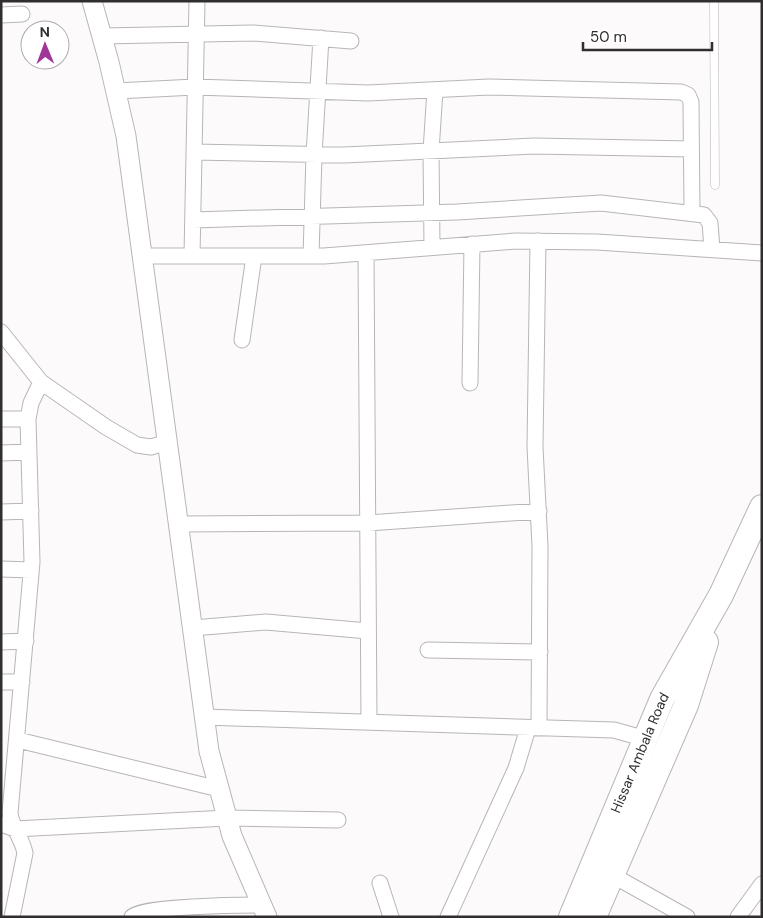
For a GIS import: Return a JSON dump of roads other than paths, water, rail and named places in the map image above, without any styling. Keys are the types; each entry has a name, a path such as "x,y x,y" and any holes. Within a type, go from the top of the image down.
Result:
{"main road":[{"name":"Hissar Ambala Road","path":"570,917 662,699 722,595 762,507"},
{"name":"Hissar Ambala Road","path":"594,917 686,705 722,595"}],"street":[{"path":"92,1 126,136 208,751 232,836 264,911 161,913 139,911 132,917"},
{"path":"192,256 196,1"},
{"path":"1,15 22,14"},
{"path":"102,36 253,33 351,41"},
{"path":"311,256 314,154 321,38"},
{"path":"116,91 195,86 368,93 489,87 681,92 688,95 691,102 692,212"},
{"path":"432,247 431,151 435,90"},
{"path":"194,152 314,154 534,146 691,149"},
{"path":"192,220 432,213 601,203 692,212 708,218 712,249"},
{"path":"143,256 311,256 538,241 597,242 762,253"},
{"path":"448,917 534,728 540,652 536,447 538,241"},
{"path":"470,383 472,244"},
{"path":"366,253 369,722"},
{"path":"242,340 254,256"},
{"path":"1,332 41,382 99,422 137,445 151,447 168,442"},
{"path":"1,352 17,352"},
{"path":"8,826 18,740 32,570 28,419 30,402 41,382"},
{"path":"1,419 28,419"},
{"path":"1,453 29,452"},
{"path":"1,512 31,511"},
{"path":"179,524 368,523 538,511"},
{"path":"1,569 32,570"},
{"path":"193,628 266,622 368,631"},
{"path":"1,642 26,641"},
{"path":"428,650 540,652"},
{"path":"1,682 22,682"},
{"path":"204,717 614,730 646,739"},
{"path":"18,740 219,789"},
{"path":"8,826 227,818 338,820"},
{"path":"8,826 23,843 25,852 12,917"},
{"path":"612,875 687,917"},
{"path":"380,883 391,917"},
{"path":"738,917 762,884"}],"lane":[{"path":"714,1 715,185"}]}
